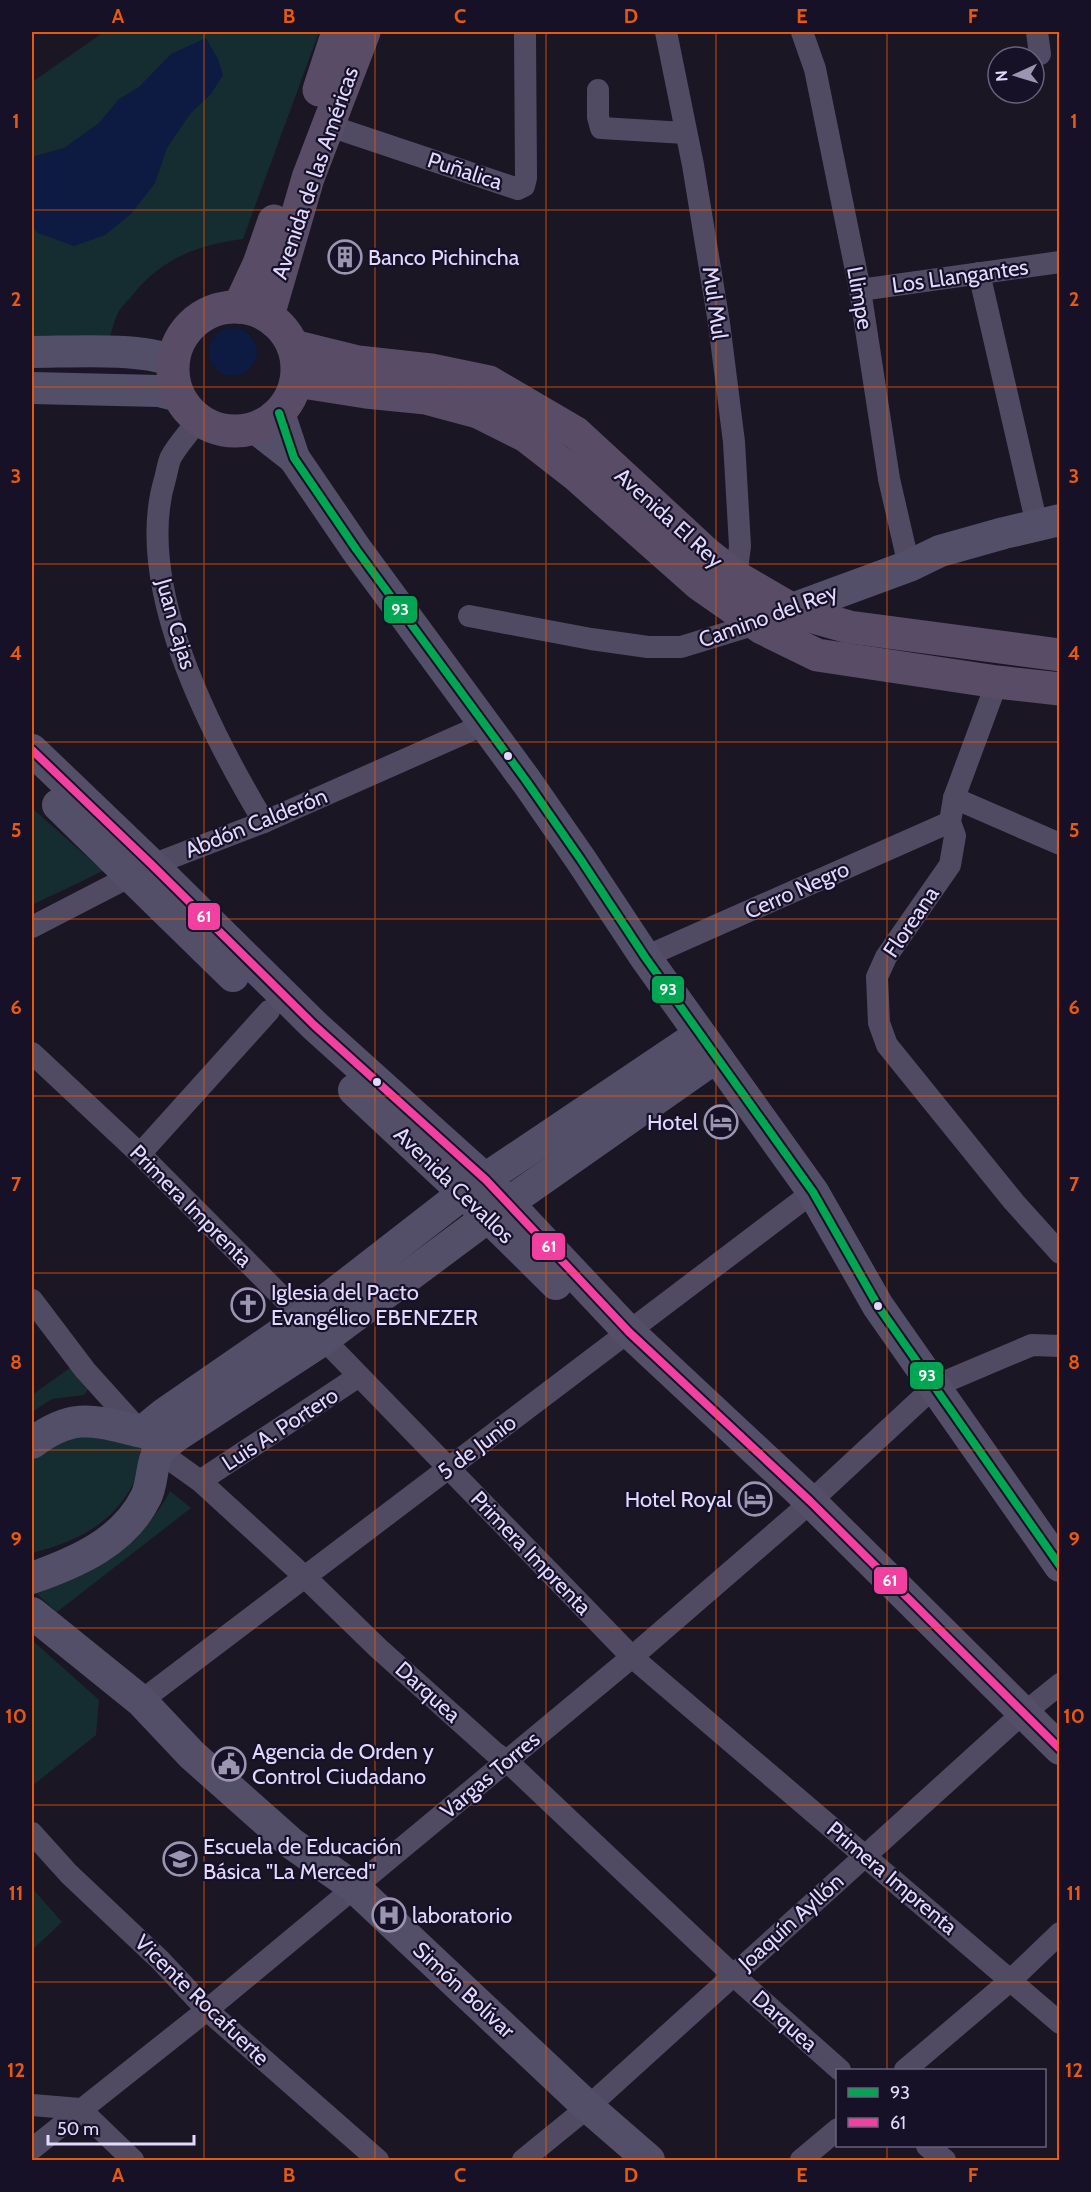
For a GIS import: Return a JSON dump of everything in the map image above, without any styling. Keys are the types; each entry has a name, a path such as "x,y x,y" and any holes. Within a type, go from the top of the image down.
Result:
{"main road":[{"name":"Avenida de las Américas","path":"253,311 259,264 338,32"},
{"name":"Avenida de las Américas","path":"253,311 308,178 364,32"},
{"path":"220,308 253,311 287,334 293,346 297,363 296,381 287,404 268,421 233,432 215,429 188,408 173,379 173,361 178,343 188,328 202,316 220,308"},
{"name":"Avenida El Rey","path":"293,346 358,362 431,370 489,382 576,433 706,554 736,577 790,609 849,627 1059,655"},
{"name":"Avenida El Rey","path":"296,381 366,392 426,398 478,412 526,436 576,475 699,584 756,624 817,655 1059,689"}],"street":[{"name":"Puñalica","path":"327,125 518,189 524,186 526,178 525,32"},
{"name":"Mul Mul","path":"666,32 713,283 734,442 740,546 736,577"},
{"name":"Llimpe","path":"802,32 814,69 860,290 889,479 909,566"},
{"path":"598,90 598,117 601,128 685,133"},
{"name":"Los Llangantes","path":"860,290 1059,262"},
{"path":"979,273 1048,523"},
{"path":"32,352 104,352 160,356 173,361"},
{"path":"32,388 159,392 188,408"},
{"name":"Juan Cajas","path":"188,408 160,494 156,531 160,578 181,656 237,777 264,822"},
{"path":"268,421 356,549 575,850 645,957 813,1192 878,1306 1059,1566"},
{"name":"Camino del Rey","path":"469,616 591,639 648,647 681,646 756,624 790,609 909,566 940,551 1048,523"},
{"name":"Floreana","path":"997,682 954,798 950,822 956,836 950,865 886,957 877,977 879,1023 887,1045 1014,1203 1059,1253"},
{"name":"Abdón Calderón","path":"32,927 141,870 264,822 483,725"},
{"name":"Avenida Cevallos","path":"32,750 269,1011 475,1187"},
{"name":"Avenida Cevallos","path":"32,779 141,870 314,1025 622,1337 803,1508 1018,1718 1059,1765"},
{"path":"954,798 1059,844"},
{"name":"Cerro Negro","path":"645,957 950,822"},
{"path":"140,1154 269,1011"},
{"path":"313,1328 475,1187 708,1046"},
{"path":"32,1578 65,1566 98,1548 128,1525 147,1496 150,1442 164,1414 313,1328 498,1211 708,1046"},
{"name":"Primera Imprenta","path":"32,1053 140,1154 313,1328 632,1657 1059,2022"},
{"name":"5 de Junio","path":"141,1701 813,1192"},
{"name":"Darquea","path":"32,1300 85,1370 150,1442 200,1481 305,1577 378,1648 507,1761 733,1975 839,2069"},
{"name":"Vargas Torres","path":"32,2149 207,2010 632,1657 803,1508 935,1386 1032,1345 1059,1346"},
{"name":"Luis A. Portero","path":"200,1481 359,1376"},
{"path":"32,1443 47,1431 75,1422 93,1420 150,1442"},
{"name":"Simón Bolívar","path":"32,1613 141,1701 192,1755 291,1843 354,1887 588,2107 649,2160"},
{"name":"Joaquín Ayllón","path":"523,2160 588,2107 1018,1718 1059,1684"},
{"name":"Avenida Cevallos","path":"1018,1718 1059,1749"},
{"name":"Vicente Rocafuerte","path":"32,1833 69,1874 160,1960 207,2010 378,2160"},
{"path":"906,2069 1011,1980 1059,1933"},
{"path":"32,2105 80,2109 133,2160"},
{"path":"801,2160 836,2130"},
{"path":"929,2147 945,2160"}],"green space":[{"path":"104,32 319,32 243,239 195,250 154,273 120,310 110,337 32,338 32,82"},
{"path":"32,808 103,871 32,905"},
{"path":"74,1365 91,1385 84,1395 52,1399 32,1412 32,1395"},
{"path":"121,1420 146,1451 129,1491 105,1520 90,1530 53,1547 32,1553 32,1439"},
{"path":"170,1491 191,1508 57,1612 37,1594 96,1565 130,1542 158,1511"},
{"path":"32,1640 99,1700 96,1735 32,1786"},
{"path":"32,1888 62,1922 32,1950"}],"water":[{"path":"206,38 218,59 223,75 211,94 190,114 167,148 155,183 131,214 105,235 74,246 38,233 32,226 32,159 35,156 64,148 99,123 119,99 139,87 171,54"},
{"path":"233,328 250,335 257,352 250,369 233,376 216,369 209,352 216,335"}],"transit line":[{"name":"93","path":"279,413 294,458 356,549 527,782 645,957 813,1192 878,1306 1060,1566"},
{"name":"61","path":"32,750 314,1025 486,1180 629,1332 810,1501 1060,1749"}],"place":[{"name":"Banco Pichincha","path":"345,257"},
{"name":"Hotel","path":"721,1122"},
{"name":"Iglesia del Pacto Evangélico EBENEZER","path":"248,1305"},
{"name":"Hotel Royal","path":"755,1499"},
{"name":"Agencia de Orden y Control Ciudadano","path":"229,1764"},
{"name":"Escuela de Educación Básica \"La Merced\"","path":"180,1859"},
{"name":"laboratorio","path":"389,1915"}]}
